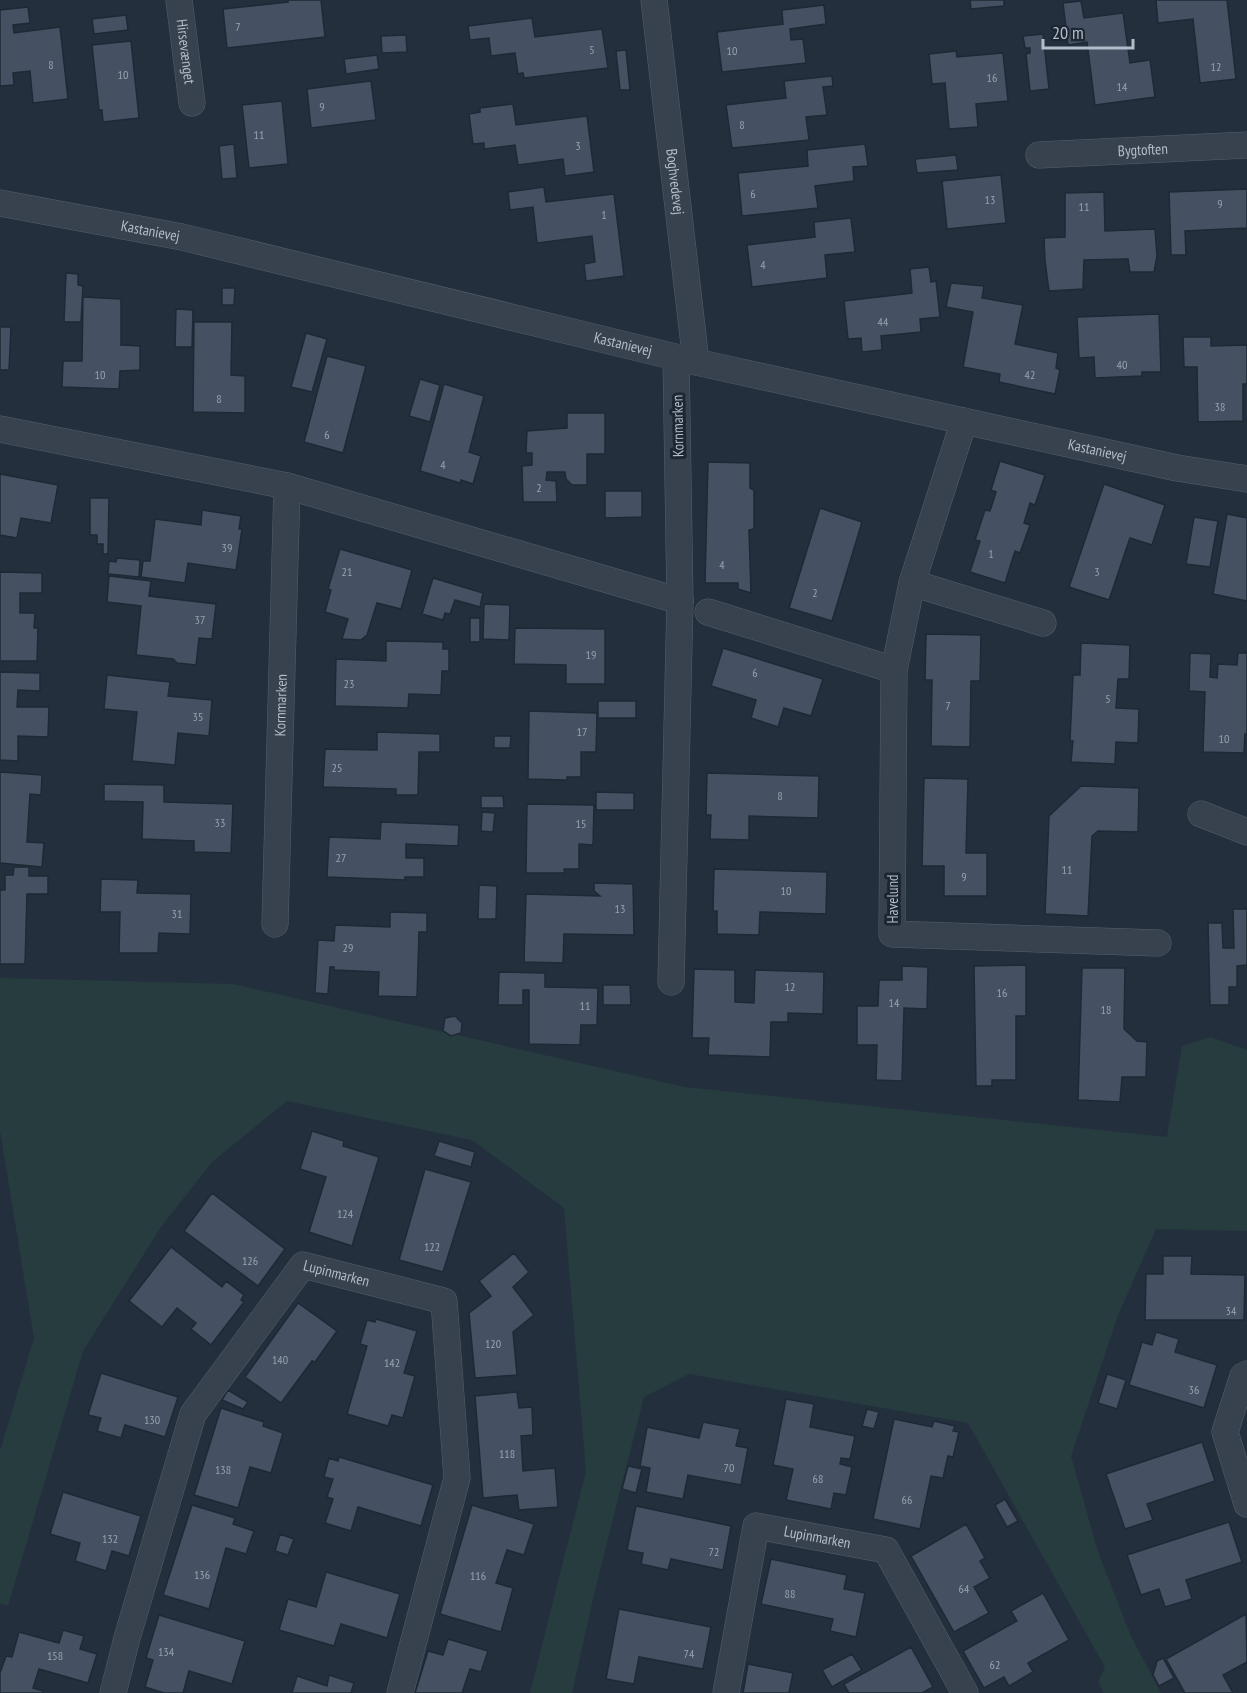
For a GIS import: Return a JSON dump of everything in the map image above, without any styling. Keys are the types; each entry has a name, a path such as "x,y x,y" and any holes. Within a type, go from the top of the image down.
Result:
{"street":[{"name":"Hirsevænget","path":"179,0 192,103"},
{"name":"Boghvedevej","path":"654,0 686,360"},
{"name":"Bygtoften","path":"1039,155 1247,145"},
{"name":"Kastanievej","path":"0,203 182,237 686,360 1177,468 1247,479"},
{"name":"Kornmarken","path":"671,982 686,360"},
{"name":"Havelund","path":"964,421 912,583 894,670 892,934 1158,943"},
{"path":"0,429 287,486 680,602"},
{"name":"Kornmarken","path":"275,924 287,486"},
{"path":"912,583 1043,623"},
{"path":"708,612 894,670"},
{"path":"1202,814 1247,832"},
{"name":"Lupinmarken","path":"113,1693 193,1414 303,1265 444,1301 457,1478 400,1693"},
{"path":"1247,1374 1243,1376 1225,1432 1247,1504"},
{"name":"Lupinmarken","path":"726,1693 756,1526 886,1550 965,1693"}],"green space":[{"path":"0,978 233,984 685,1087 1167,1137 1182,1046 1211,1037 1247,1050 1247,1231 1156,1229 1117,1318 1071,1456 1098,1552 1131,1636 1161,1693 1104,1693 1098,1682 1105,1667 968,1423 689,1374 644,1397 595,1590 572,1693 530,1693 586,1471 564,1208 472,1140 287,1101 212,1162 161,1227 83,1351 8,1606 0,1603 0,1451 34,1338 0,1131"}],"building":[{"path":"288,0 321,0 325,37 227,48 223,9 288,2"},
{"path":"970,0 1004,0 1004,6 971,9"},
{"path":"1156,0 1227,0 1236,79 1200,83 1193,19 1158,23"},
{"path":"1081,1 1084,18 1123,13 1130,63 1150,60 1155,97 1095,105 1087,42 1068,45 1063,3"},
{"path":"824,5 826,24 790,29 791,40 803,39 806,63 722,72 717,32 783,24 782,10"},
{"path":"28,7 30,23 13,25 14,33 60,27 68,99 33,103 30,71 13,73 14,85 0,86 0,10"},
{"path":"126,15 128,30 94,34 92,19"},
{"path":"532,18 535,37 602,29 608,68 524,78 523,73 518,74 515,53 491,56 489,38 470,40 468,26"},
{"path":"1043,34 1049,89 1030,91 1026,54 1030,53 1030,48 1025,48 1023,36"},
{"path":"406,35 407,52 382,53 381,36"},
{"path":"131,41 139,118 103,122 102,110 99,110 92,45"},
{"path":"626,50 630,90 620,90 616,51"},
{"path":"956,51 957,57 1003,53 1008,101 976,104 978,127 949,129 945,83 932,84 929,54"},
{"path":"377,55 379,69 346,74 344,59"},
{"path":"832,76 833,86 823,87 827,115 806,117 809,140 732,148 726,105 786,98 784,81"},
{"path":"371,81 376,120 311,128 307,89"},
{"path":"282,101 288,164 249,168 242,105"},
{"path":"513,104 516,125 587,116 594,172 565,176 563,159 518,165 515,145 484,149 484,143 473,144 469,114 480,112 480,108"},
{"path":"234,144 237,178 222,179 219,146"},
{"path":"865,144 868,166 853,167 854,181 815,186 818,208 742,216 738,173 808,166 807,150"},
{"path":"956,155 958,170 917,173 915,159"},
{"path":"1001,175 1006,223 947,229 942,181"},
{"path":"544,187 546,202 614,194 624,276 586,281 584,264 595,262 592,236 537,243 533,207 510,210 508,192"},
{"path":"1247,189 1247,228 1185,231 1186,255 1171,255 1169,192"},
{"path":"1104,192 1105,231 1155,229 1157,256 1154,272 1130,272 1128,259 1084,260 1083,289 1049,291 1044,238 1065,237 1065,193"},
{"path":"851,218 855,252 825,255 827,278 752,287 747,245 815,237 814,222"},
{"path":"929,267 931,282 936,281 940,317 920,319 921,332 881,336 882,350 862,352 861,338 848,339 844,301 912,293 910,269"},
{"path":"66,273 78,274 78,285 83,286 81,322 64,322"},
{"path":"951,283 984,286 982,298 1023,305 1015,344 1058,353 1056,368 1060,370 1055,394 999,382 1000,374 963,367 973,312 946,307"},
{"path":"222,288 235,288 234,305 222,305"},
{"path":"83,297 121,299 121,345 140,346 140,370 120,371 119,389 62,387 63,361 82,361"},
{"path":"176,309 193,310 192,347 175,347"},
{"path":"1159,314 1161,372 1142,372 1142,376 1095,378 1094,357 1079,358 1077,317"},
{"path":"194,322 232,322 231,375 245,376 245,413 193,412"},
{"path":"0,327 11,327 9,370 0,370"},
{"path":"306,333 327,339 312,392 291,387"},
{"path":"1183,337 1211,337 1211,346 1247,345 1247,384 1243,384 1243,421 1198,422 1197,367 1184,367"},
{"path":"327,356 366,366 343,453 304,442"},
{"path":"420,379 440,385 430,422 409,416"},
{"path":"444,384 484,396 469,452 481,456 473,484 461,480 460,483 420,471"},
{"path":"567,413 605,413 605,454 587,454 587,485 572,485 566,479 565,472 547,472 546,480 556,481 557,502 523,502 522,466 532,465 532,453 526,453 527,431 567,428"},
{"path":"1000,461 1045,475 1035,505 1030,503 1024,523 1030,525 1020,553 1015,551 1005,583 970,572 980,541 975,540 985,510 990,511 996,492 991,490"},
{"path":"708,462 750,463 750,488 754,490 754,529 749,530 751,593 738,589 738,583 705,583"},
{"path":"0,474 58,485 51,523 21,518 17,538 0,535"},
{"path":"1104,484 1165,505 1152,545 1130,538 1109,600 1069,587"},
{"path":"605,491 642,491 642,517 605,518"},
{"path":"90,498 109,498 108,554 103,554 103,544 97,544 97,535 90,535"},
{"path":"820,508 862,522 832,621 789,608"},
{"path":"202,510 241,516 239,529 242,529 236,570 188,563 185,583 141,577 143,561 150,561 155,519 201,525"},
{"path":"1227,514 1247,518 1247,601 1213,594"},
{"path":"1194,517 1218,521 1210,567 1186,564"},
{"path":"340,549 412,570 401,609 377,603 367,635 361,640 342,639 348,619 325,612 331,590 328,589"},
{"path":"117,558 140,560 139,577 108,574 109,561 116,562"},
{"path":"0,572 42,573 42,593 20,593 20,613 35,613 34,628 38,628 37,661 0,661"},
{"path":"109,576 151,581 149,596 216,604 212,639 199,638 196,665 177,663 173,659 136,655 141,606 107,602"},
{"path":"433,578 483,593 480,607 455,600 450,614 445,613 443,620 422,614"},
{"path":"484,604 510,605 509,640 483,639"},
{"path":"470,618 480,618 480,642 470,642"},
{"path":"515,628 605,629 605,684 566,684 566,665 514,664"},
{"path":"926,634 981,635 980,681 971,681 970,747 931,746 932,680 925,680"},
{"path":"386,641 443,642 443,649 449,649 449,671 442,671 441,695 409,694 408,708 335,706 336,659 386,661"},
{"path":"1081,643 1130,645 1129,679 1118,679 1116,708 1139,709 1138,743 1116,742 1115,764 1071,762 1073,675 1080,675"},
{"path":"723,648 823,679 811,716 784,708 778,727 751,718 756,700 711,686"},
{"path":"1190,653 1211,654 1210,677 1217,678 1218,664 1237,665 1238,653 1247,653 1247,734 1245,734 1244,753 1203,752 1205,692 1189,691"},
{"path":"0,672 40,673 40,691 18,690 17,707 49,707 48,737 18,736 18,761 0,760"},
{"path":"107,675 170,682 168,696 212,700 209,736 178,733 175,765 132,761 137,712 104,709"},
{"path":"598,701 636,701 636,718 598,718"},
{"path":"529,711 597,713 596,752 581,752 581,777 567,777 567,780 528,779"},
{"path":"377,732 440,734 440,752 419,752 418,795 396,795 396,789 323,787 325,749 377,750"},
{"path":"494,736 511,736 510,748 494,748"},
{"path":"0,772 42,775 41,795 30,794 27,842 44,843 42,867 0,863"},
{"path":"707,773 819,776 818,818 749,816 749,840 710,839 711,815 706,815"},
{"path":"924,778 968,779 966,853 987,853 987,896 944,896 944,866 922,866"},
{"path":"104,784 164,785 164,802 233,804 231,853 194,852 194,841 142,839 143,802 104,801"},
{"path":"1081,786 1139,788 1138,832 1098,831 1092,836 1088,916 1045,914 1049,816"},
{"path":"596,792 634,793 634,810 596,810"},
{"path":"481,796 503,796 504,808 481,808"},
{"path":"527,804 594,805 593,845 579,844 579,869 564,869 565,873 526,873"},
{"path":"482,812 495,813 493,832 481,831"},
{"path":"381,822 459,825 458,846 406,844 406,858 424,858 424,877 405,877 405,880 327,877 329,837 380,839"},
{"path":"14,867 29,867 29,876 48,876 48,894 27,894 25,964 0,964 0,890 5,890 5,875 13,875"},
{"path":"714,869 827,872 826,914 760,912 759,935 717,934 717,911 713,911"},
{"path":"101,879 138,880 137,893 191,894 190,934 159,933 158,953 119,953 120,912 100,912"},
{"path":"594,883 633,884 634,935 564,934 563,963 524,962 526,894 600,896 594,891"},
{"path":"479,885 497,886 496,919 478,919"},
{"path":"1233,909 1247,909 1247,965 1237,966 1237,987 1229,987 1229,1005 1210,1005 1208,923 1222,923 1223,948 1234,948"},
{"path":"390,912 427,913 427,932 419,932 417,997 378,996 379,972 334,970 334,967 330,967 328,994 315,993 318,940 334,941 335,925 390,927"},
{"path":"1026,965 1026,1016 1016,1016 1016,1080 992,1080 992,1086 976,1086 974,966"},
{"path":"902,966 928,967 927,1009 904,1008 902,1081 876,1080 877,1045 857,1045 857,1006 878,1006 879,980 902,980"},
{"path":"1082,968 1125,968 1124,1029 1137,1041 1147,1042 1146,1077 1122,1077 1120,1102 1078,1100"},
{"path":"694,969 735,970 735,1002 754,1003 755,970 824,972 823,1014 788,1013 788,1022 771,1022 770,1057 708,1055 709,1038 692,1038"},
{"path":"499,972 545,973 545,987 598,988 597,1025 581,1025 580,1045 529,1044 529,990 523,990 523,1005 498,1005"},
{"path":"603,985 630,985 631,1005 603,1005"},
{"path":"455,1016 462,1023 461,1033 451,1036 443,1031 445,1018"},
{"path":"312,1131 344,1141 343,1146 379,1157 352,1246 309,1232 326,1177 300,1169"},
{"path":"439,1141 475,1152 471,1167 434,1156"},
{"path":"425,1169 471,1182 443,1272 399,1260"},
{"path":"212,1193 285,1249 258,1286 184,1231"},
{"path":"171,1247 222,1287 226,1281 244,1295 241,1300 244,1302 211,1345 191,1329 196,1323 177,1308 162,1327 129,1301"},
{"path":"514,1253 529,1272 513,1287 534,1315 513,1332 517,1375 475,1378 469,1313 491,1296 479,1281"},
{"path":"1163,1256 1192,1256 1191,1274 1245,1275 1244,1320 1145,1320 1146,1274 1163,1274"},
{"path":"298,1303 337,1331 281,1403 245,1377"},
{"path":"376,1319 417,1331 404,1373 415,1376 403,1418 392,1415 388,1426 347,1414 367,1346 360,1344 367,1320 375,1322"},
{"path":"1156,1332 1179,1339 1175,1352 1217,1365 1204,1408 1129,1385 1142,1342 1152,1345"},
{"path":"101,1373 178,1397 165,1437 125,1425 121,1438 97,1431 101,1418 88,1415"},
{"path":"1107,1374 1126,1380 1117,1409 1098,1403"},
{"path":"228,1390 248,1402 243,1409 222,1400"},
{"path":"517,1392 519,1408 532,1407 533,1435 521,1436 523,1471 555,1468 558,1507 519,1510 517,1495 483,1498 475,1396"},
{"path":"786,1399 814,1404 810,1427 855,1436 850,1459 841,1458 840,1464 852,1467 846,1495 834,1493 831,1509 786,1500 793,1469 773,1465"},
{"path":"221,1408 264,1422 263,1426 283,1433 271,1473 250,1467 238,1508 194,1495"},
{"path":"867,1409 879,1412 874,1429 862,1426"},
{"path":"894,1419 932,1427 934,1421 955,1426 953,1431 959,1432 953,1457 948,1456 943,1478 931,1476 920,1529 873,1519"},
{"path":"703,1422 740,1429 736,1446 748,1448 741,1485 688,1475 683,1499 646,1492 650,1468 640,1466 647,1427 699,1438"},
{"path":"1202,1442 1215,1481 1147,1504 1153,1520 1125,1529 1106,1474"},
{"path":"339,1457 433,1485 421,1526 358,1507 351,1531 325,1523 333,1499 327,1497 333,1479 324,1477 329,1458 338,1461"},
{"path":"628,1466 642,1469 636,1493 622,1489"},
{"path":"63,1492 141,1516 129,1556 112,1551 106,1571 75,1561 80,1543 50,1534"},
{"path":"1005,1499 1018,1521 1007,1527 995,1505"},
{"path":"192,1505 235,1518 233,1524 254,1531 246,1554 226,1548 209,1609 163,1595"},
{"path":"472,1505 534,1524 524,1555 507,1550 496,1583 513,1588 501,1632 440,1614"},
{"path":"636,1506 731,1526 723,1570 671,1559 668,1570 641,1564 643,1553 627,1550"},
{"path":"1229,1522 1242,1562 1186,1580 1192,1599 1165,1607 1159,1589 1141,1595 1127,1555"},
{"path":"966,1524 985,1558 980,1561 990,1578 974,1587 989,1613 954,1632 911,1556"},
{"path":"280,1534 294,1539 288,1555 275,1551"},
{"path":"771,1559 847,1575 844,1589 865,1593 856,1637 830,1631 833,1619 761,1604"},
{"path":"326,1572 400,1594 387,1638 341,1624 334,1646 279,1630 288,1599 316,1607"},
{"path":"1043,1593 1069,1640 1028,1663 1033,1672 1009,1686 1004,1677 984,1688 963,1651 1017,1621 1011,1611"},
{"path":"619,1609 711,1627 703,1669 639,1657 634,1684 606,1679"},
{"path":"1246,1614 1247,1662 1223,1675 1233,1693 1185,1693 1166,1659"},
{"path":"159,1615 245,1641 232,1684 189,1671 183,1693 164,1693 145,1687 153,1660 146,1658"},
{"path":"63,1630 84,1636 80,1649 97,1654 88,1683 39,1669 33,1688 43,1693 0,1693 0,1673 6,1656 12,1657 19,1632 59,1643"},
{"path":"448,1639 488,1651 481,1672 470,1669 462,1693 415,1693 428,1651 443,1655"},
{"path":"911,1647 933,1687 922,1693 849,1693 844,1684"},
{"path":"852,1654 862,1670 832,1687 822,1670"},
{"path":"1163,1658 1174,1678 1159,1686 1153,1675 1157,1661"},
{"path":"748,1664 793,1673 789,1693 743,1693"},
{"path":"329,1675 354,1683 351,1693 292,1693 297,1676 327,1686"}]}
